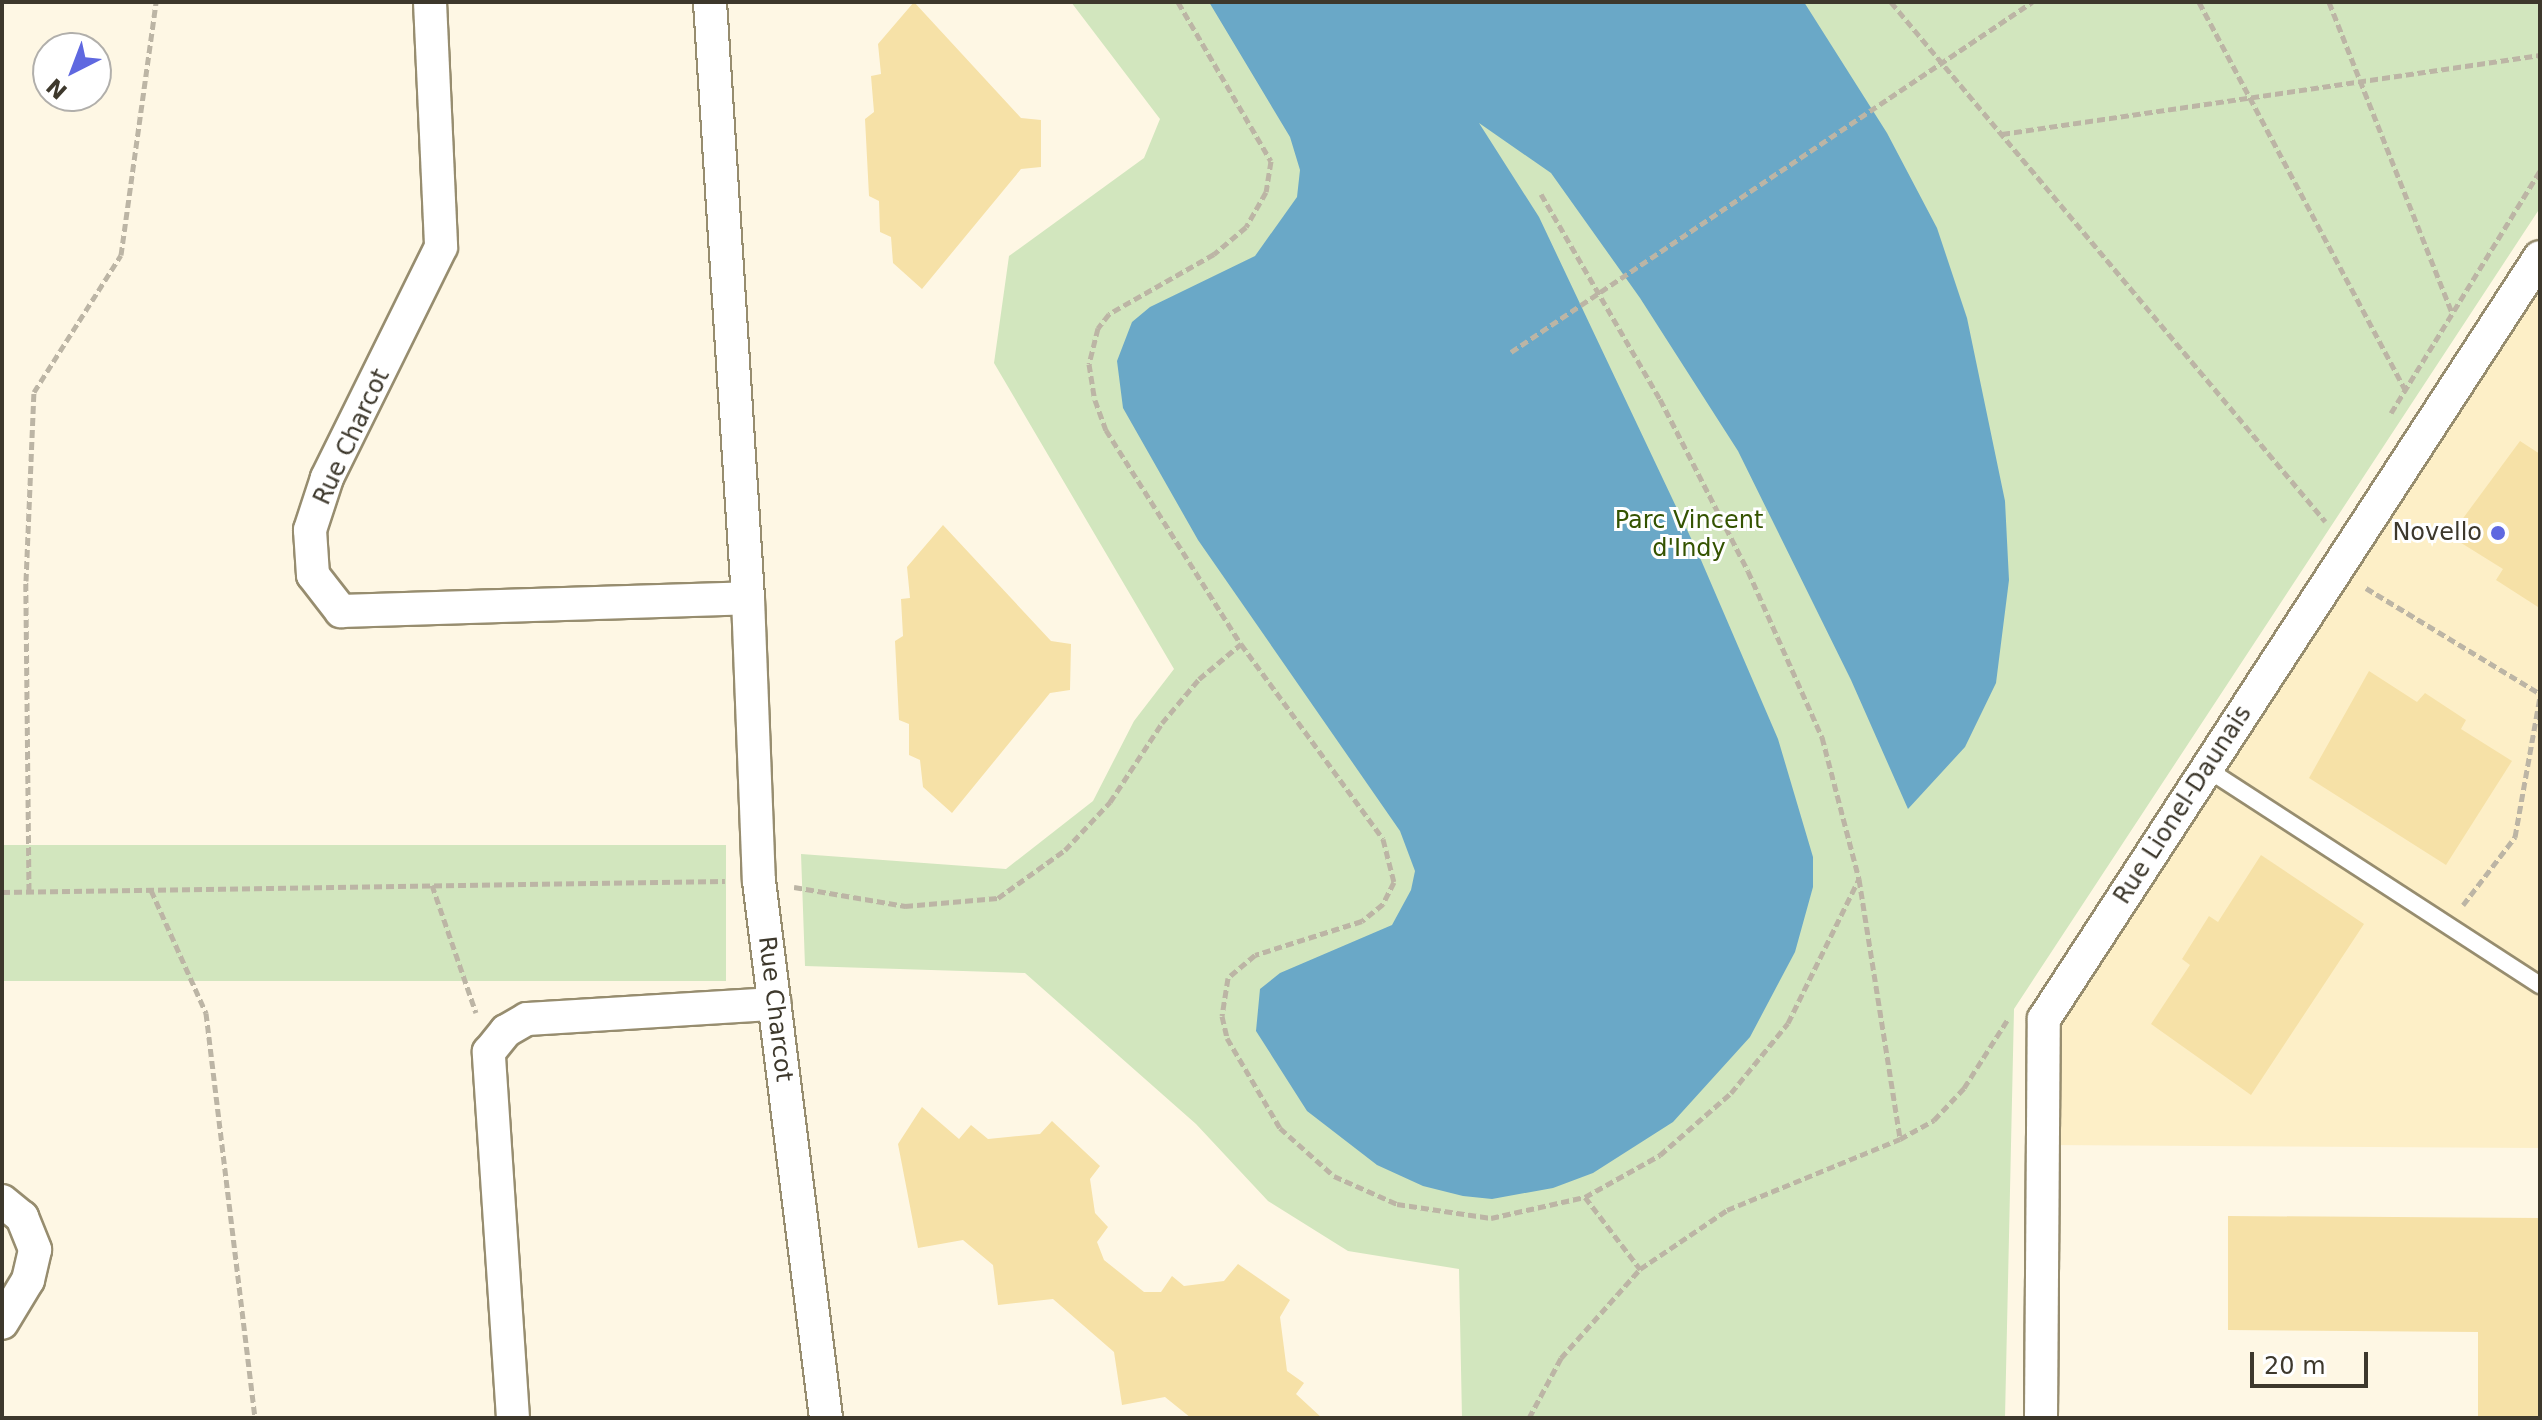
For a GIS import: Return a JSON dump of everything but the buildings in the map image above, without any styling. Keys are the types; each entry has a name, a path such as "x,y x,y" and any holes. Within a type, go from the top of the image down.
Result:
{"street":[{"name":"Rue Charcot","path":"430,2 441,247 410,319 327,478 310,530 313,575 341,611 748,598"},
{"name":"Rue Charcot","path":"710,2 748,598 759,881 826,1418"},
{"name":"Rue Lionel-Daunais","path":"2041,1418 2044,1019 2540,257"},
{"path":"513,1418 489,1052 506,1031 527,1019 775,1004"},
{"path":"2,1201 22,1217 35,1250 28,1280 2,1323"}],"lane":[{"path":"2207,769 2540,985"}],"path":[{"path":"29,891 26,581 34,392 121,255 156,2"},
{"path":"1178,2 1271,161 1266,192 1246,227 1214,254 1109,314 1098,328 1089,364 1106,430 1241,644 1383,839 1394,882 1383,904 1362,921 1255,955 1228,978 1222,1016 1227,1038 1256,1095 1280,1128 1334,1176 1397,1204 1491,1218 1585,1197 1660,1155 1731,1093 1788,1023 1859,879"},
{"path":"1891,2 2325,521"},
{"path":"1511,352 2032,2"},
{"path":"2199,2 2405,390"},
{"path":"2329,2 2453,313"},
{"path":"2001,134 2540,55"},
{"path":"2389,416 2540,171"},
{"path":"1541,194 1660,399 1755,585 1822,737 1859,879 1900,1139"},
{"path":"2319,531 2333,508"},
{"path":"2336,570 2540,696 2515,837 2448,925"},
{"path":"2,892 759,881 905,906 998,898 1065,850 1110,802 1162,723 1199,679 1241,644"},
{"path":"432,885 489,1052"},
{"path":"150,889 206,1013 255,1418"},
{"path":"1529,1418 1561,1358 1640,1269 1727,1210 1900,1139 1934,1120 1964,1088 2015,1008"},
{"path":"1585,1197 1640,1269"}],"shaded area":[{"path":"2540,257 2540,1148 2045,1145 2044,1019"}],"green space":[{"name":"Parc Vincent d'Indy","path":"1071,2 2540,2 2540,208 2014,1009 2005,1418 1462,1418 1459,1269 1348,1251 1268,1201 1196,1124 1025,973 805,966 801,854 1006,869 1093,801 1134,721 1174,669 994,363 1009,256 1144,158 1160,119"},
{"path":"2,845 726,845 726,981 2,981"}],"water":[{"path":"1209,2 1804,2 1887,133 1937,228 1967,318 2005,501 2009,580 1996,683 1965,747 1908,809 1851,680 1738,451 1640,298 1551,173 1479,123 1539,217 1698,553 1778,739 1813,857 1813,887 1795,952 1750,1037 1673,1122 1593,1173 1553,1188 1492,1199 1463,1196 1423,1186 1377,1165 1307,1111 1256,1031 1260,989 1280,973 1392,925 1411,890 1415,871 1400,831 1198,540 1123,408 1117,361 1132,322 1150,307 1255,256 1297,197 1300,170 1290,137"}],"place":[{"name":"Novello","path":"2498,533"}]}
